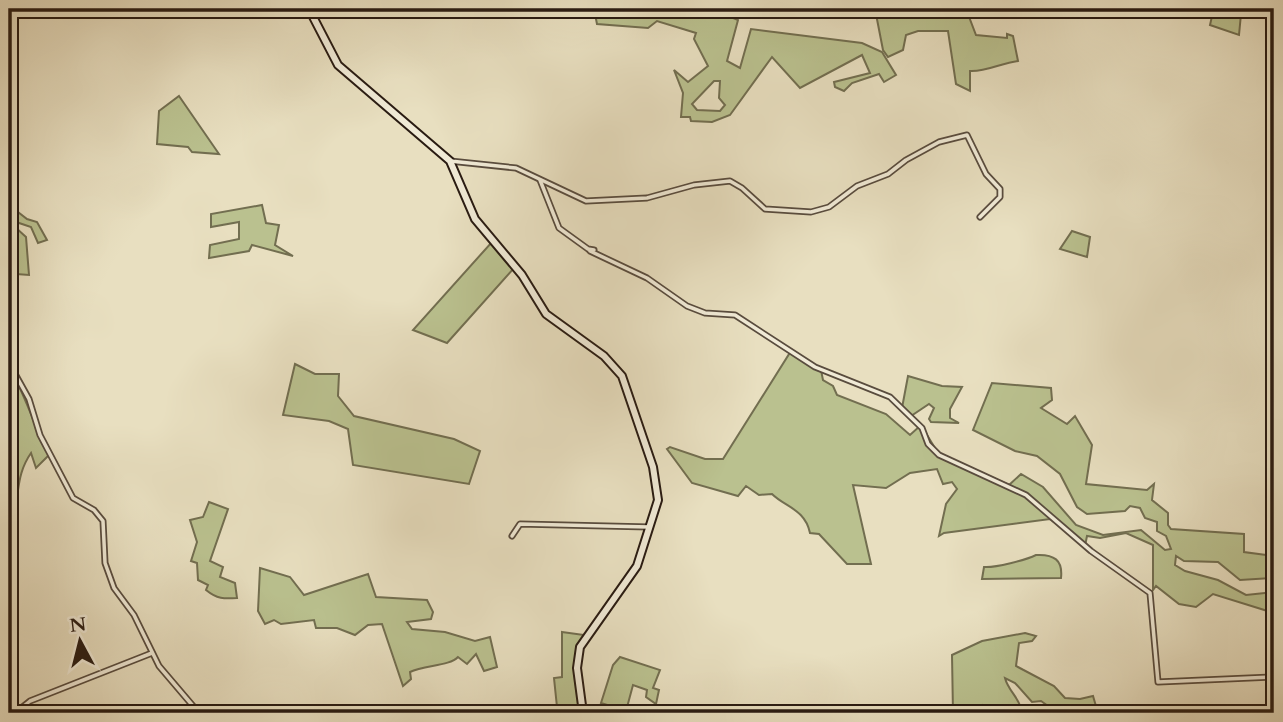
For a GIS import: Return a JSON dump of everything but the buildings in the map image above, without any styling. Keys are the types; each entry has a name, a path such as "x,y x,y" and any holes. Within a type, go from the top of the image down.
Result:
{"main road":[{"path":"309,9 338,65 450,161 475,219 523,275 546,314 618,369 657,479 658,497 651,527 635,569 580,647 577,667 583,713"}],"street":[{"path":"450,161 507,166 539,178 583,200 647,198 694,185 730,181 765,209 811,212 829,207 860,184 888,174 906,160 939,142 967,135 986,174 1000,189 1000,197 980,217"},
{"path":"539,178 559,228 592,251 628,268 687,306 705,313 736,315 815,367 887,395 922,428 929,446 939,456 1030,498 1091,551 1150,593 1158,682 1274,677"},
{"path":"9,363 29,399 40,436 73,498 94,510 103,521 105,563 109,578 134,615 163,673 199,713"},
{"path":"513,536 520,524 651,527"},
{"path":"15,713 30,701 152,653"}],"green space":[{"path":"594,9 712,9 738,20 727,61 740,68 751,29 862,43 882,52 896,75 884,82 879,74 852,83 844,91 835,87 834,82 870,73 862,55 800,88 772,57 730,115 712,122 691,121 690,117 681,117 683,93 674,70 688,82 708,66 694,39 696,33 657,21 648,28 597,24","holes":["714,81 720,81 719,98 725,105 720,111 697,110 692,104"]},
{"path":"875,9 966,9 976,35 1007,38 1007,34 1013,36 1018,61 970,71 970,91 956,84 948,31 918,31 906,35 903,50 888,57 883,50"},
{"path":"1231,9 1250,9 1241,14 1239,35 1210,25 1212,16"},
{"path":"179,96 219,154 192,152 188,147 157,144 159,111"},
{"path":"9,205 27,219 37,222 47,240 38,243 31,227 19,223 15,227 26,237 29,275 16,274 9,267 16,262 13,233 9,229"},
{"path":"262,205 266,223 279,225 275,245 293,256 252,245 249,251 209,258 210,245 239,239 239,222 211,227 211,214"},
{"path":"1072,231 1090,237 1087,257 1060,249"},
{"path":"492,242 515,267 447,343 413,330"},
{"path":"791,351 821,370 823,380 833,386 837,395 886,414 910,435 921,425 938,453 1009,485 1021,474 1043,487 1076,525 1103,535 1141,530 1165,550 1171,549 1166,536 1157,531 1157,522 1145,518 1140,508 1130,506 1125,511 1087,514 1077,507 1060,474 1037,456 1015,451 973,430 992,383 1051,388 1052,400 1041,408 1067,424 1075,416 1092,445 1086,484 1147,490 1154,484 1152,500 1168,513 1168,525 1171,529 1244,534 1244,552 1274,556 1274,578 1240,580 1218,562 1184,561 1176,556 1175,565 1185,571 1218,580 1246,595 1274,592 1274,613 1213,594 1196,607 1179,604 1156,586 1153,590 1153,545 1126,533 1100,538 1087,536 1085,546 1050,519 944,533 939,536 946,504 957,489 952,482 943,484 937,469 910,473 886,488 853,485 871,564 847,564 819,534 810,533 799,514 772,494 759,495 746,486 738,496 692,483 667,449 670,447 705,459 723,459"},
{"path":"295,364 315,374 339,374 338,396 354,416 454,439 480,451 469,484 353,465 348,429 329,421 283,415"},
{"path":"9,366 49,455 36,468 31,453 22,472 9,519"},
{"path":"908,376 942,386 962,387 950,409 950,418 959,423 931,422 929,419 934,408 929,404 911,416 902,408"},
{"path":"209,502 228,509 210,561 223,567 220,577 235,583 237,598 221,598 206,590 208,585 198,580 197,563 191,561 197,542 190,520 203,517"},
{"path":"1036,555 1056,559 1061,578 982,579 984,567"},
{"path":"260,568 290,577 304,595 368,574 376,597 427,600 433,612 431,619 407,622 412,629 445,632 475,641 490,637 497,667 484,671 476,654 467,664 458,657 410,672 411,679 403,686 382,624 368,625 355,635 337,628 316,628 314,620 281,624 274,620 265,624 258,611"},
{"path":"562,632 584,635 576,663 581,711 557,707 554,678 562,677"},
{"path":"1025,633 1036,636 1032,641 1019,643 1016,666 1054,686 1065,698 1093,696 1098,713 1058,713 1041,701 1032,702 1015,683 1005,678 1022,713 997,713 983,705 977,710 983,713 953,713 952,655 982,641"},
{"path":"620,657 660,670 653,688 659,690 656,704 646,697 647,690 633,685 626,711 601,703 613,665"}]}
